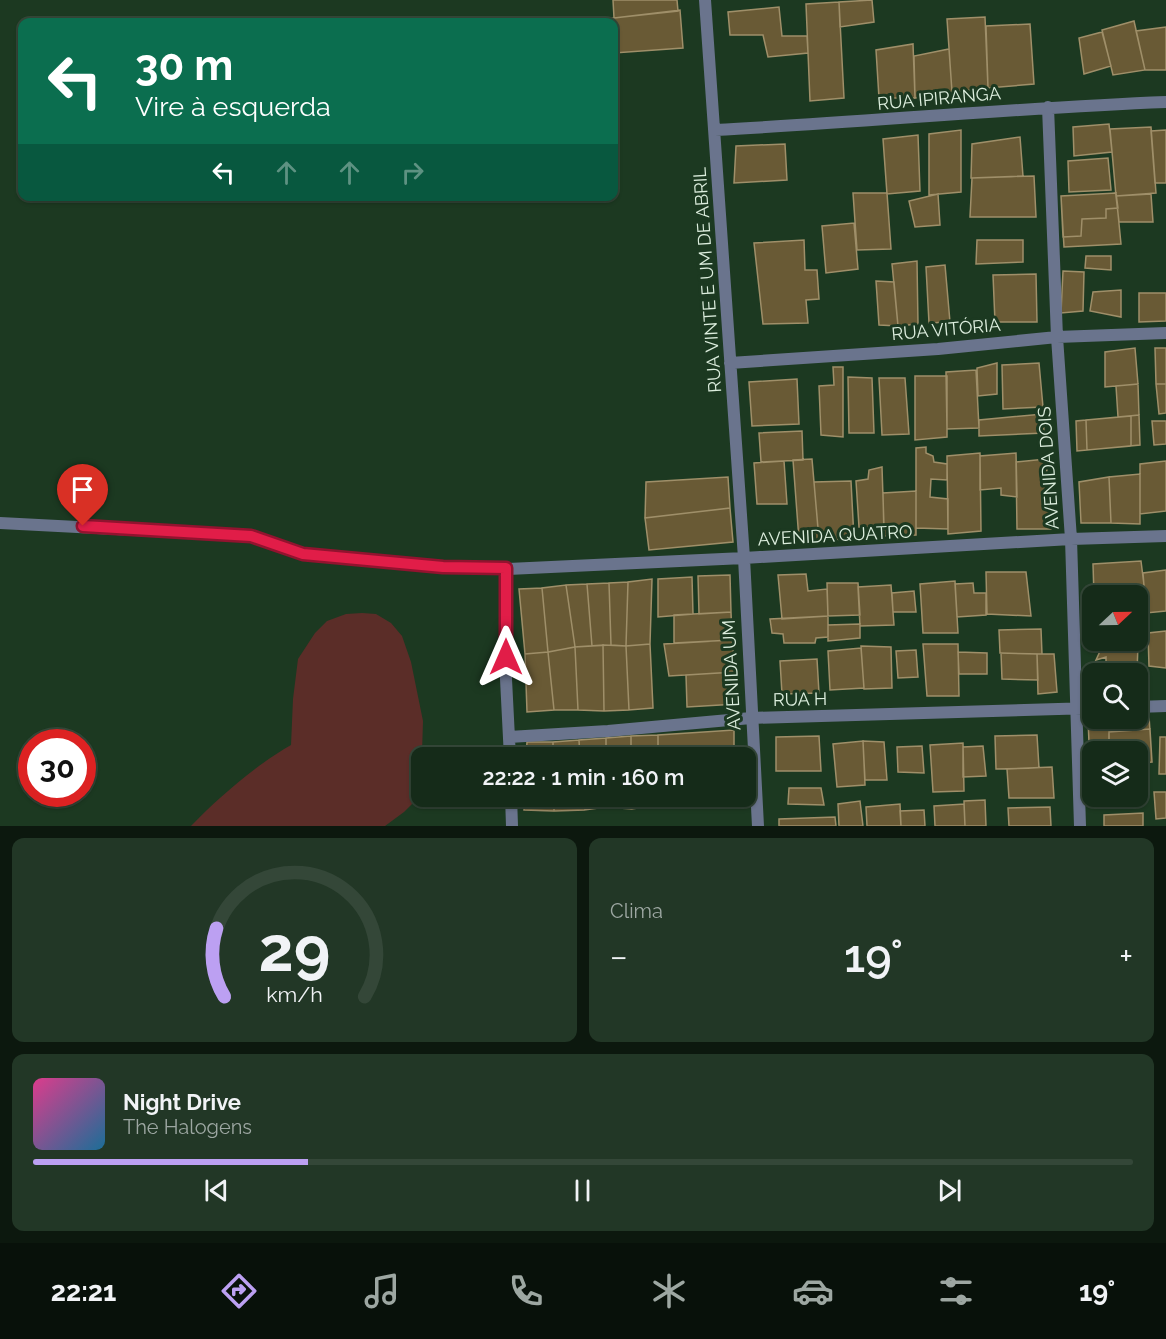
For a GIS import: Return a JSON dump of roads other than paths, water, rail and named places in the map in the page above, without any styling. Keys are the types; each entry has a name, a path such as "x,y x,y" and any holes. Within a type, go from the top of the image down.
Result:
{"street":[{"name":"RUA VINTE E UM DE ABRIL","path":"705,0 744,558"},
{"name":"RUA IPIRANGA","path":"715,130 863,122 1048,107 1166,102"},
{"name":"AVENIDA DOIS","path":"1048,107 1057,338 1071,539 1080,826"},
{"name":"RUA VITÓRIA","path":"730,363 938,349 1057,338 1166,333"},
{"name":"AVENIDA QUATRO","path":"0,523 251,536 303,554 443,567 506,568 1166,536"},
{"name":"AVENIDA UM","path":"744,558 758,826"},
{"path":"506,568 506,678 509,747"},
{"path":"1148,707 1166,706"},
{"name":"RUA H","path":"509,737 751,718 1082,709"},
{"path":"511,807 512,826"}]}
